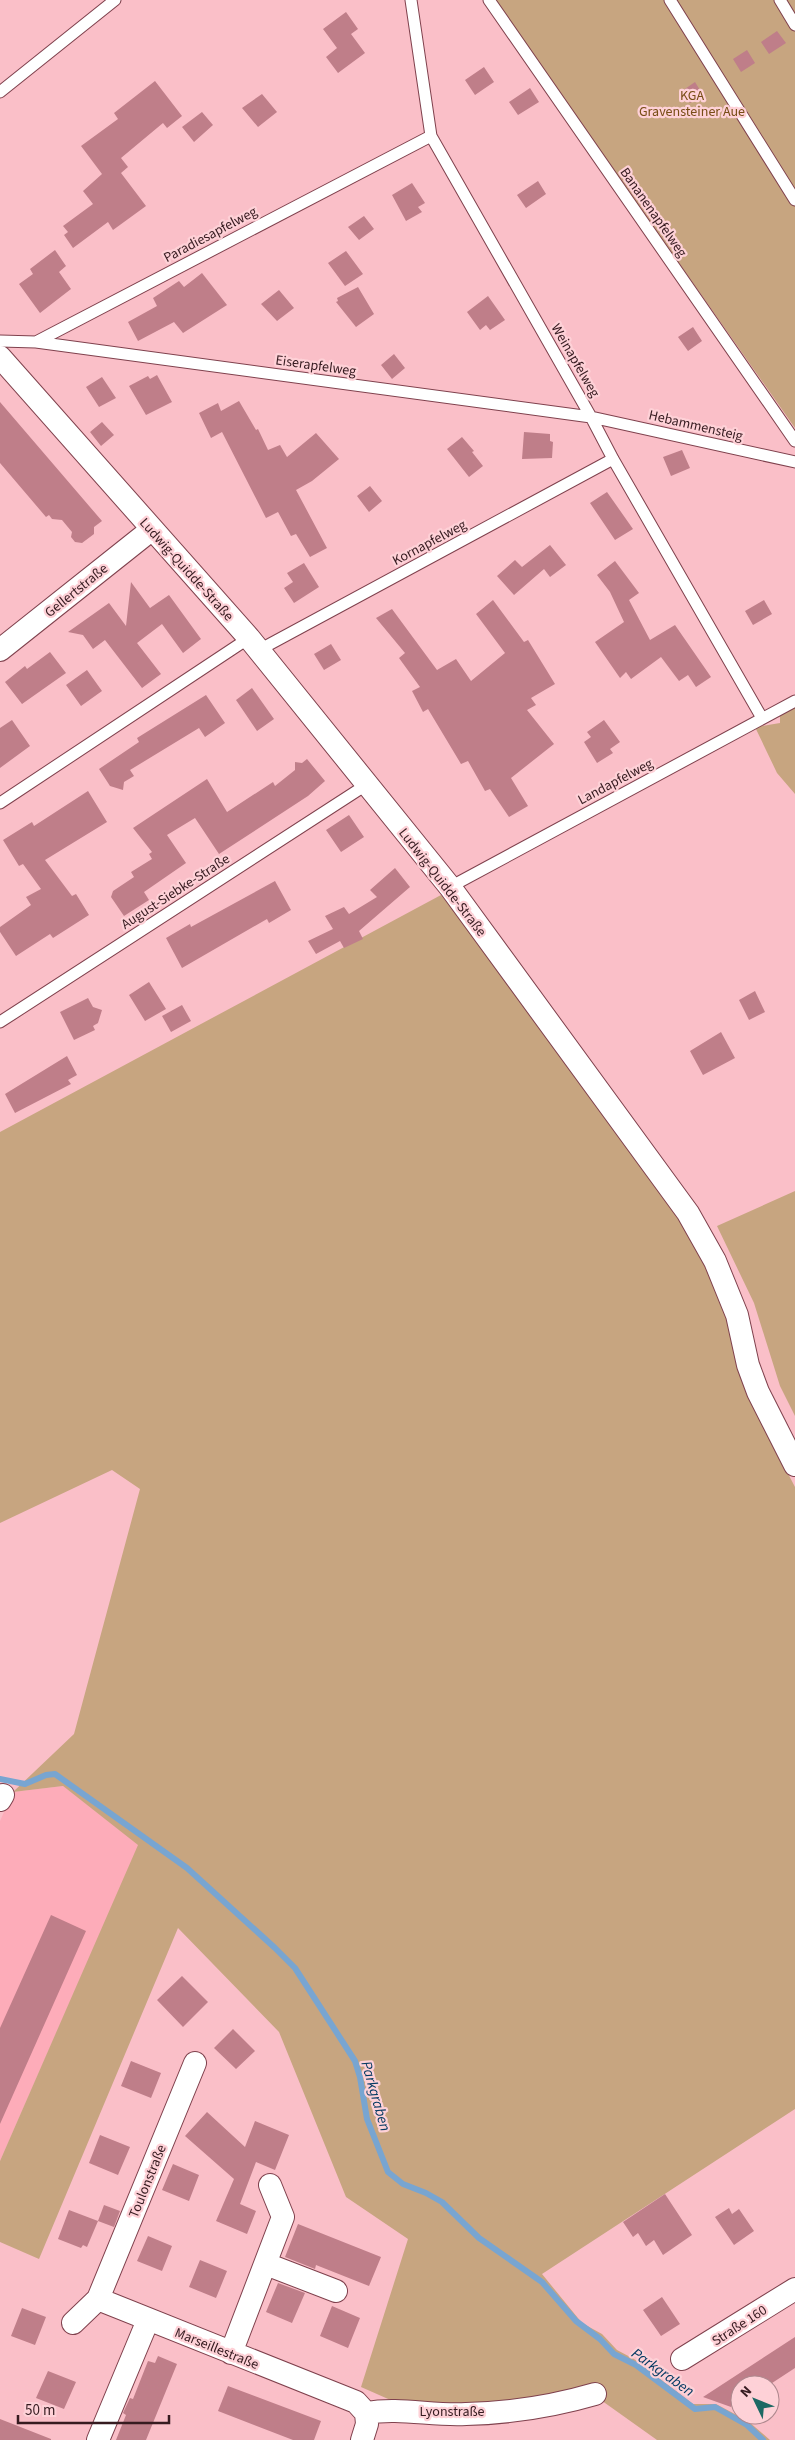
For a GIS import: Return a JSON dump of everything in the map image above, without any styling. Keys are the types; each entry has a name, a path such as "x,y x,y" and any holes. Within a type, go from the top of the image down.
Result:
{"street":[{"name":"Ludwig-Quidde-Straße","path":"0,358 254,644 450,887 688,1213 715,1261 737,1315 748,1365 758,1392 795,1465"},
{"name":"Gellertstraße","path":"0,650 151,530"},
{"name":"Toulonstraße","path":"98,2299 195,2063"},
{"path":"230,2353 283,2217 270,2185"},
{"path":"266,2264 336,2291"},
{"name":"Straße 160","path":"682,2359 795,2289"},
{"name":"Marseillestraße","path":"98,2299 356,2402 366,2413"},
{"path":"73,2323 98,2299"},
{"path":"98,2440 148,2320"},
{"name":"Lyonstraße","path":"366,2413 385,2410 465,2414 549,2405 595,2394"},
{"path":"362,2440 367,2424 366,2413"}],"lane":[{"path":"0,92 115,0"},
{"name":"Weinapfelweg","path":"411,0 430,136 762,718"},
{"name":"Bananenapfelweg","path":"489,0 795,441"},
{"path":"670,0 795,200"},
{"path":"780,0 795,25"},
{"name":"Paradiesapfelweg","path":"0,341 36,342 430,136"},
{"name":"Eiserapfelweg","path":"36,342 591,416"},
{"name":"Hebammensteig","path":"591,416 795,462"},
{"name":"Kornapfelweg","path":"254,644 613,459"},
{"path":"0,803 254,644"},
{"name":"Landapfelweg","path":"450,887 795,701"},
{"name":"August-Siebke-Straße","path":"0,1022 366,785"}],"shaded area":[{"path":"63,1786 139,1845 0,2161 0,1821 13,1792"}],"green space":[{"name":"KGA Gravensteiner Aue","path":"494,0 795,0 795,428"},
{"path":"795,702 795,794 777,773 755,727 780,723 780,713"},
{"path":"441,895 499,965 683,1215 724,1310 747,1395 795,1487 795,2109 542,2274 582,2323 602,2334 617,2350 634,2359 693,2404 716,2404 730,2411 730,2425 753,2425 770,2440 657,2440 598,2398 550,2396 476,2404 395,2402 361,2387 408,2239 346,2197 279,2032 178,1928 39,2259 0,2242 0,2161 138,1845 63,1786 13,1792 74,1734 140,1489 112,1470 0,1523 0,1132"},
{"path":"795,1191 795,1416 780,1386 754,1303 717,1226"}],"building":[{"path":"346,12 358,29 351,34 365,53 338,73 326,57 337,48 323,29"},
{"path":"777,31 786,43 769,54 761,42"},
{"path":"747,50 755,63 741,72 733,59"},
{"path":"484,67 494,82 475,95 465,80"},
{"path":"155,81 182,116 167,128 163,123 121,158 128,167 121,173 146,206 113,230 108,222 73,248 64,235 68,232 63,226 93,204 83,191 102,174 81,146 118,119 114,113"},
{"path":"695,82 703,95 690,103 682,91"},
{"path":"530,88 539,102 518,115 509,102"},
{"path":"262,94 277,112 258,127 242,108"},
{"path":"202,112 213,125 194,142 182,127"},
{"path":"538,181 546,194 526,208 517,195"},
{"path":"412,183 425,203 418,207 422,212 406,221 392,195"},
{"path":"364,216 374,229 359,240 348,227"},
{"path":"55,250 66,266 59,272 71,289 40,313 19,284 33,274 30,269"},
{"path":"346,251 363,274 345,286 328,263"},
{"path":"202,273 227,305 183,333 174,322 138,341 128,322 157,306 153,298 179,281 184,287"},
{"path":"358,287 374,314 356,327 336,302 338,301 337,298"},
{"path":"279,290 294,308 277,321 261,304"},
{"path":"488,296 505,320 490,330 486,325 480,330 467,312"},
{"path":"693,327 702,341 688,351 678,337"},
{"path":"394,354 405,368 392,379 381,365"},
{"path":"157,375 172,402 146,415 129,386 148,376 150,379"},
{"path":"102,377 116,398 99,407 86,387"},
{"path":"239,401 256,430 258,429 268,450 280,445 287,457 316,433 339,459 312,481 296,490 327,548 310,557 296,534 291,536 278,512 266,518 222,432 211,438 199,413 218,403 221,411"},
{"path":"0,402 102,521 94,527 94,534 82,543 75,542 71,537 72,532 62,520 52,519 49,515 46,517 0,463"},
{"path":"102,422 114,435 101,446 90,432"},
{"path":"524,432 550,434 550,441 553,442 552,458 522,459"},
{"path":"462,437 474,451 472,452 483,466 469,477 447,449"},
{"path":"682,450 690,468 671,476 663,457"},
{"path":"370,486 382,501 369,512 357,496"},
{"path":"607,492 633,529 615,540 590,503"},
{"path":"550,545 566,565 550,577 544,569 514,595 497,576 515,560 522,567"},
{"path":"615,561 639,593 629,600 650,640 675,625 711,677 696,687 688,675 679,681 661,657 631,679 626,672 620,678 595,642 624,622 610,592 597,575"},
{"path":"304,563 319,587 294,603 284,588 293,582 287,573"},
{"path":"131,582 150,608 169,595 201,639 183,653 162,624 137,643 161,674 142,688 105,640 93,649 83,635 68,632 109,603 126,626"},
{"path":"493,600 524,642 528,640 555,684 531,698 536,705 527,710 554,744 511,778 528,806 509,817 490,789 485,791 468,761 461,764 428,709 423,712 412,691 420,687 399,658 405,653 376,618 392,609 437,670 456,659 471,681 505,653 476,614"},
{"path":"764,600 772,614 753,625 745,611"},
{"path":"331,644 341,660 324,670 314,654"},
{"path":"50,652 66,673 22,704 5,682 25,666 27,669"},
{"path":"87,670 102,691 81,706 66,685"},
{"path":"252,688 274,719 257,731 236,700"},
{"path":"206,695 225,723 205,737 199,728 130,770 134,776 124,782 123,790 110,786 99,769 139,742 137,738"},
{"path":"12,720 30,746 0,768 0,728"},
{"path":"604,720 620,742 610,749 613,753 597,763 584,742 591,737 587,732"},
{"path":"307,759 325,781 308,796 219,854 195,818 167,835 186,863 144,892 149,900 124,916 111,897 113,891 134,877 131,872 152,859 149,854 152,852 133,828 207,779 227,812 273,782 275,786 295,770 295,762 302,763"},
{"path":"88,791 107,822 45,860 72,896 76,894 89,915 53,938 50,934 16,956 0,932 0,927 31,905 26,897 41,889 23,864 19,866 3,840 32,822 34,826"},
{"path":"349,815 364,837 341,852 326,830"},
{"path":"395,868 410,887 359,931 363,939 344,948 340,941 316,954 308,941 333,929 325,916 344,907 349,914 377,897 370,890"},
{"path":"275,881 291,910 269,923 267,919 182,968 166,938 190,924 191,927"},
{"path":"149,982 166,1009 145,1021 129,995"},
{"path":"755,991 765,1012 749,1020 739,1000"},
{"path":"88,998 93,1007 102,1010 98,1023 93,1026 95,1030 74,1040 60,1012"},
{"path":"182,1005 191,1021 171,1032 162,1016"},
{"path":"721,1032 735,1058 703,1075 690,1051"},
{"path":"67,1056 77,1075 68,1080 71,1084 15,1113 5,1094"},
{"path":"51,1915 86,1931 0,2124 0,2028"},
{"path":"182,1976 208,2002 183,2027 157,2000"},
{"path":"233,2029 255,2051 236,2069 214,2048"},
{"path":"131,2061 161,2073 151,2098 121,2086"},
{"path":"207,2112 245,2147 255,2121 289,2135 275,2170 256,2162 240,2204 256,2211 247,2234 216,2221 234,2179 185,2136"},
{"path":"100,2135 130,2147 118,2175 89,2163"},
{"path":"173,2164 199,2175 189,2201 162,2190"},
{"path":"665,2194 692,2235 663,2255 654,2240 646,2246 638,2233 633,2237 623,2222"},
{"path":"104,2205 120,2211 114,2227 98,2221"},
{"path":"729,2208 732,2214 739,2209 754,2231 734,2245 715,2217"},
{"path":"69,2210 98,2221 87,2247 83,2245 81,2248 58,2239"},
{"path":"298,2224 381,2257 369,2286 316,2265 315,2269 285,2257"},
{"path":"148,2236 172,2246 162,2271 137,2261"},
{"path":"200,2260 227,2271 216,2298 189,2287"},
{"path":"278,2283 305,2293 292,2323 266,2312"},
{"path":"662,2297 680,2324 661,2336 643,2310"},
{"path":"332,2306 360,2318 348,2348 320,2336"},
{"path":"22,2308 46,2317 35,2345 11,2336"},
{"path":"795,2337 795,2368 780,2378 780,2375 737,2375"},
{"path":"158,2356 177,2364 146,2440 116,2440 126,2415 123,2413 130,2398 133,2399 148,2361 155,2363"},
{"path":"48,2371 76,2382 64,2409 36,2398"},
{"path":"730,2379 730,2407 703,2397"},
{"path":"228,2386 321,2421 314,2440 293,2440 218,2411"},
{"path":"0,2419 51,2439 51,2440 0,2440"}],"waterway":[{"name":"Parkgraben","path":"0,1779 25,1784 46,1775 55,1774 187,1868 295,1968 355,2061 360,2077 367,2119 388,2172 403,2184 442,2202 479,2238 542,2282 576,2321 600,2339 614,2354 636,2365 695,2409 715,2407 747,2425 763,2440"}]}
